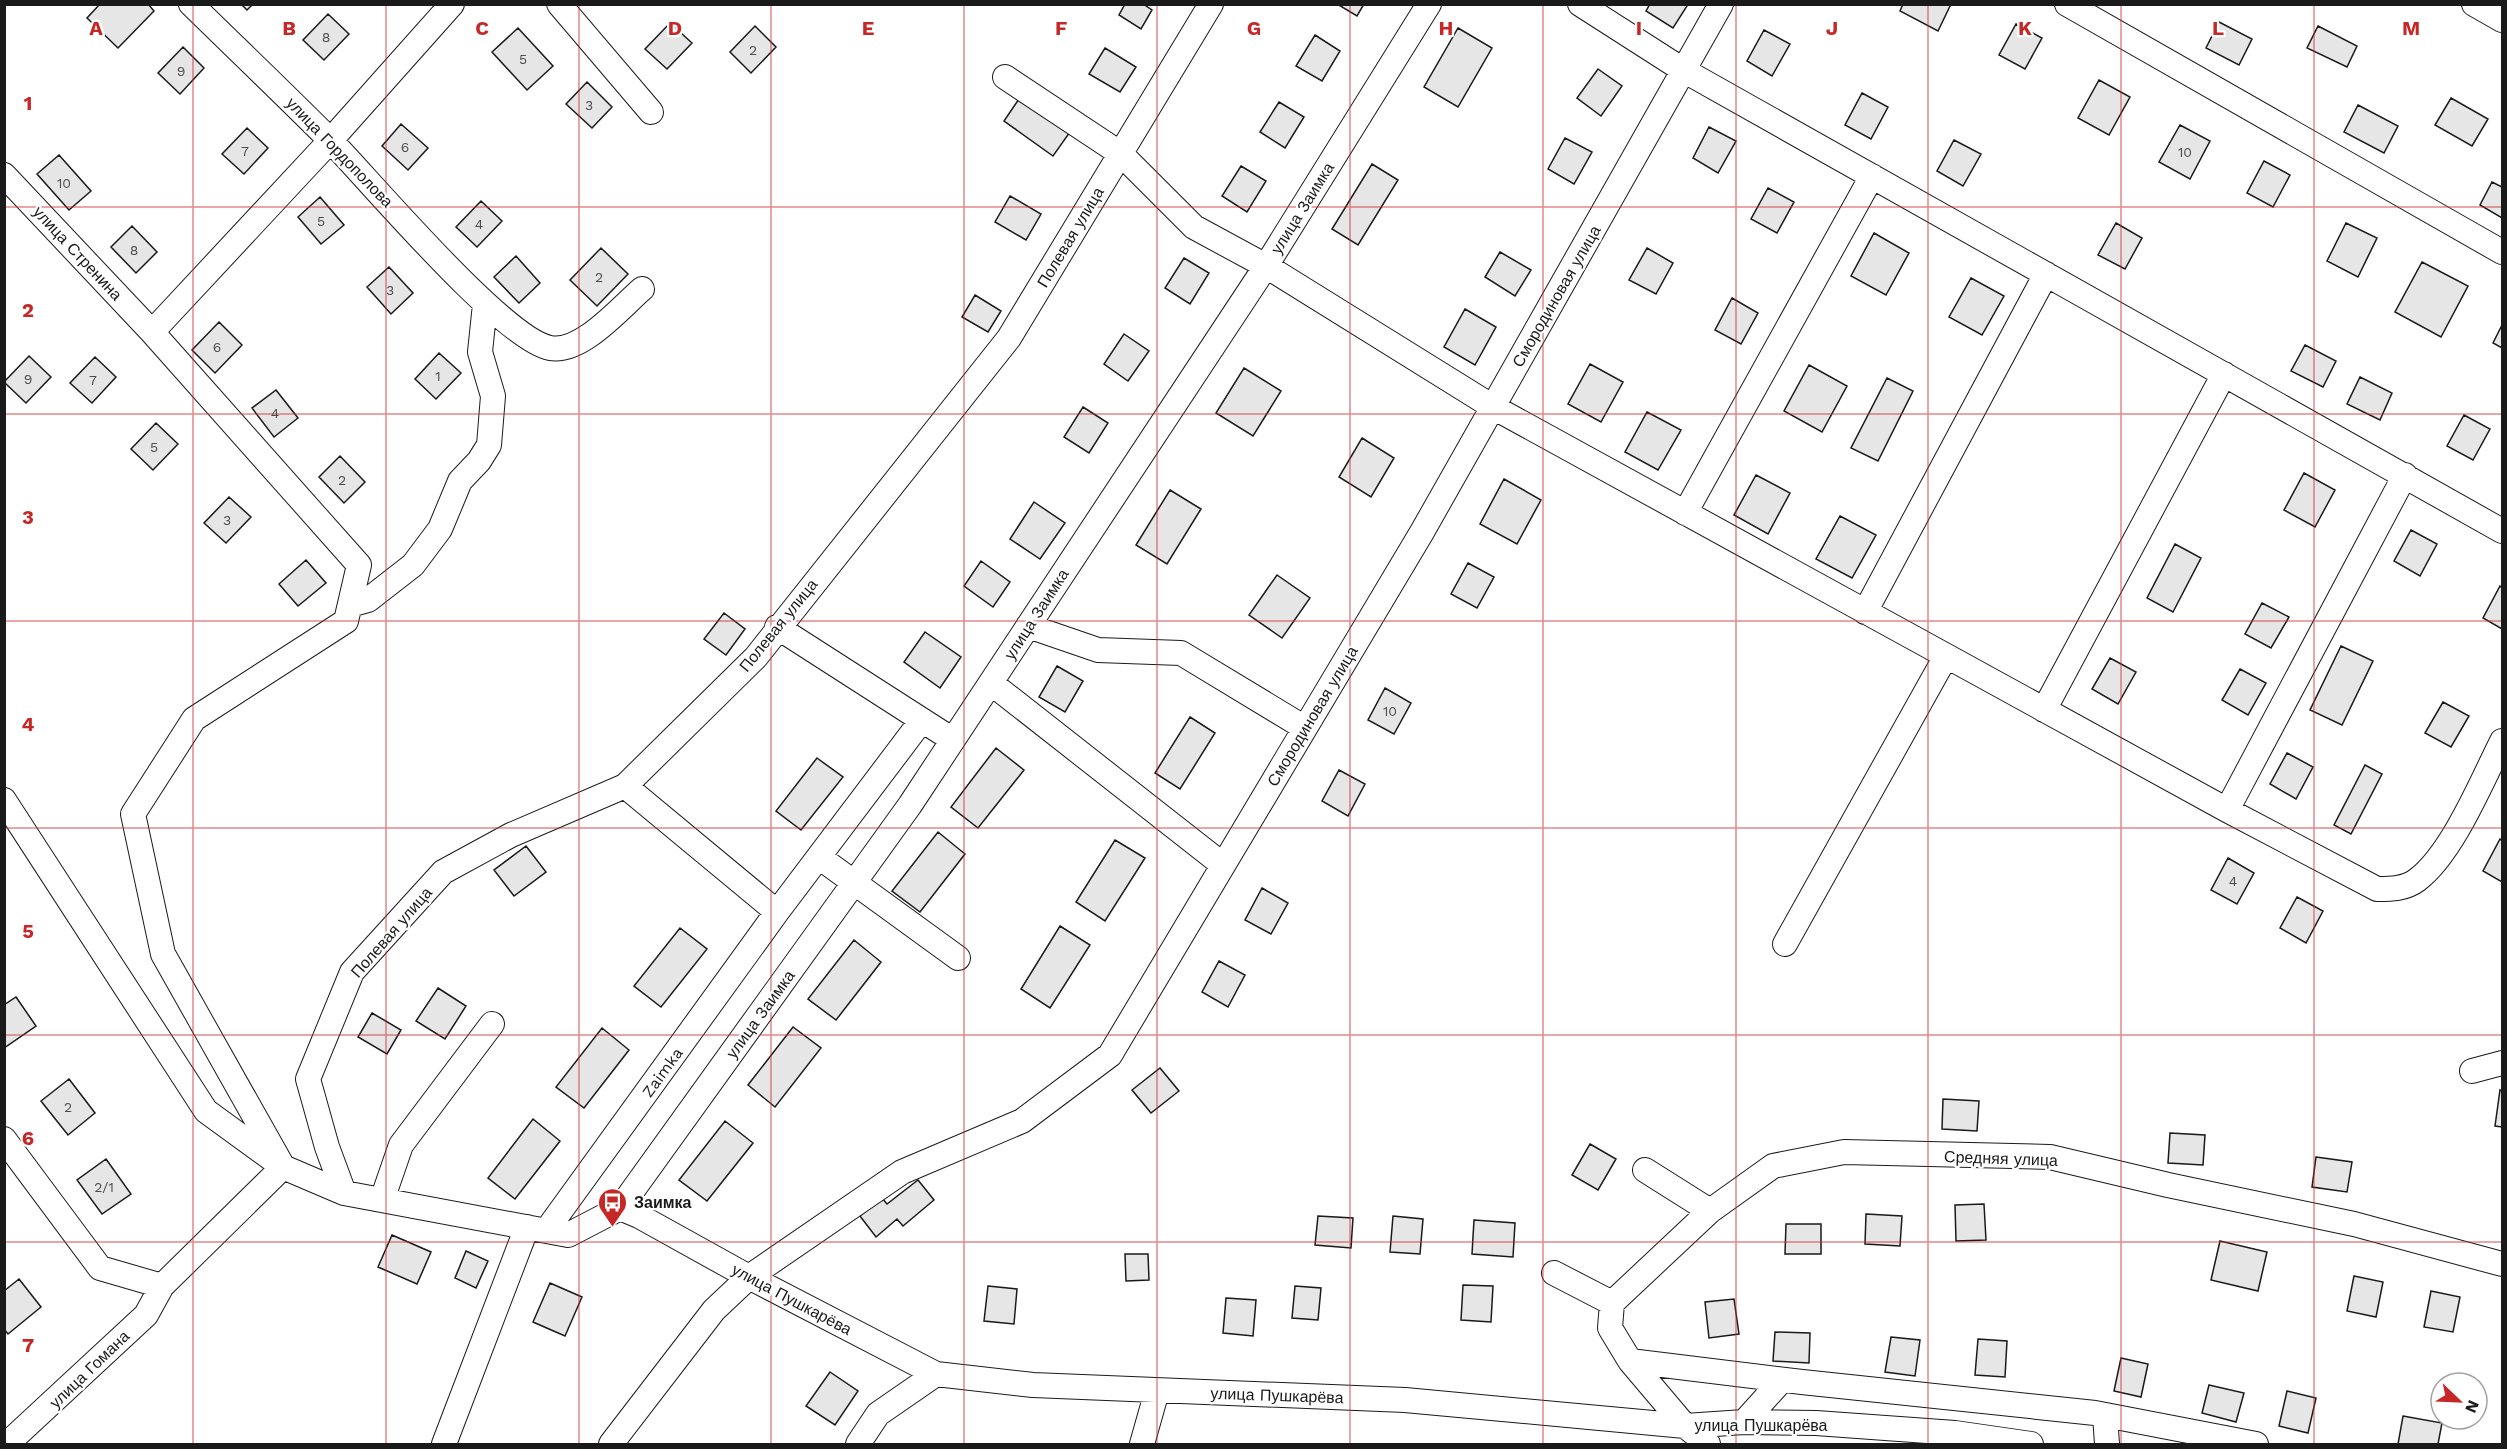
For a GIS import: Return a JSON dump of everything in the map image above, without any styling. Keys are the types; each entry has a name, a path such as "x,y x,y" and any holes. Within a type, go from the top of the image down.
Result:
{"street":[{"name":"улица Гордополова","path":"191,4 330,141 485,304 528,340 549,348 560,349 579,344 642,289"},
{"path":"152,332 330,141 452,4"},
{"path":"559,4 651,112"},
{"name":"Полевая улица","path":"344,1193 327,1148 308,1079 352,972 443,872 511,835 625,786 756,657 777,627 1009,338 1211,4"},
{"name":"улица Заимка","path":"620,1208 854,884 953,740 1266,266 1429,4"},
{"path":"1580,4 1683,70 2502,531"},
{"name":"Смородиновая улица","path":"611,1444 714,1310 749,1277 902,1172 1022,1121 1110,1055 1493,407 1721,4"},
{"path":"2067,4 2502,252"},
{"path":"2474,4 2502,20"},
{"path":"1005,76 1121,154 1194,226 1266,266 1493,407 2227,810 2377,889 2399,889 2417,881 2444,852 2502,741"},
{"name":"улица Стренина","path":"4,175 152,332 359,565 350,605"},
{"path":"1685,513 1872,176"},
{"path":"1865,612 2046,274"},
{"path":"283,1167 163,954 133,814 194,719 346,621 350,605 368,600 412,565 440,530 460,481 479,461 489,445 493,396 480,352 485,304"},
{"path":"2044,710 2224,374"},
{"path":"2227,810 2405,475"},
{"path":"1029,626 1098,650 1181,653 1305,728"},
{"path":"777,627 953,740"},
{"path":"1785,944 1946,656"},
{"path":"991,683 1223,865"},
{"name":"Zaimka","path":"444,1444 547,1231 777,912 922,720"},
{"path":"625,786 777,912"},
{"path":"4,800 206,1111 283,1167 344,1193 547,1231 620,1208"},
{"path":"819,857 958,958"},
{"path":"382,1200 400,1145 492,1024"},
{"path":"2472,1071 2502,1064"},
{"path":"4,1139 100,1268 162,1286"},
{"name":"Средняя улица","path":"1612,1303 1710,1210 1773,1166 1844,1152 2050,1157 2168,1185 2354,1224 2502,1264"},
{"name":"улица Гомана","path":"7,1444 146,1315 162,1286 283,1167"},
{"path":"1645,1170 1710,1210"},
{"name":"улица Пушкарёва","path":"620,1208 936,1374 1033,1385 1405,1400 1682,1435 1744,1422 1816,1423 1955,1433 2031,1444"},
{"path":"1554,1273 1612,1303 1610,1328 1630,1360 1682,1435 1708,1444"},
{"path":"1630,1360 1782,1380 2105,1415 2256,1444"},
{"path":"858,1444 878,1414 936,1374"},
{"path":"1744,1422 1782,1380"},
{"path":"1142,1444 1157,1391"},
{"path":"2105,1415 2107,1444"},
{"path":"1816,1423 1827,1444"}],"building":[{"path":"100,4 148,4 154,11 118,48 87,18"},
{"path":"241,4 253,4 247,10"},
{"path":"1125,4 1143,4 1152,10 1141,29 1119,15"},
{"path":"1337,4 1364,4 1357,16"},
{"path":"1650,4 1686,4 1687,6 1673,28 1646,11"},
{"path":"1903,4 1951,4 1938,31 1900,11"},
{"path":"328,14 349,34 324,60 303,40"},
{"path":"2219,22 2252,39 2239,65 2206,48"},
{"path":"670,23 692,43 667,69 645,49"},
{"path":"2016,24 2042,38 2025,69 1999,55"},
{"path":"755,26 776,47 751,73 730,52"},
{"path":"2318,26 2357,46 2347,67 2307,48"},
{"path":"518,28 553,66 527,90 492,52"},
{"path":"1458,28 1492,48 1458,107 1424,87"},
{"path":"1764,30 1790,44 1772,76 1747,61"},
{"path":"1315,35 1340,51 1322,81 1296,66"},
{"path":"183,47 204,68 180,94 158,73"},
{"path":"1105,48 1136,67 1120,92 1089,74"},
{"path":"1598,69 1622,86 1601,116 1577,98"},
{"path":"2099,80 2130,97 2109,135 2078,118"},
{"path":"587,82 612,107 592,128 566,104"},
{"path":"1862,93 1888,107 1871,139 1845,125"},
{"path":"1021,96 1070,132 1053,156 1004,121"},
{"path":"2451,98 2488,119 2472,146 2435,125"},
{"path":"1279,102 1304,117 1285,148 1260,132"},
{"path":"2358,105 2398,126 2384,153 2344,132"},
{"path":"401,124 428,148 408,170 382,146"},
{"path":"2180,125 2210,141 2190,179 2159,162"},
{"path":"1709,127 1736,141 1718,173 1693,158"},
{"path":"247,128 268,148 244,174 222,154"},
{"path":"1565,138 1592,152 1574,184 1548,169"},
{"path":"1954,140 1981,154 1963,186 1937,171"},
{"path":"59,155 91,191 69,210 37,174"},
{"path":"2264,161 2290,175 2273,207 2247,193"},
{"path":"1372,164 1398,180 1358,245 1332,229"},
{"path":"1241,166 1266,181 1247,212 1222,196"},
{"path":"2492,182 2502,187 2502,218 2480,205"},
{"path":"1768,188 1794,202 1777,233 1751,219"},
{"path":"1010,196 1041,214 1026,240 995,222"},
{"path":"320,197 344,225 321,244 298,217"},
{"path":"481,201 502,221 477,247 456,227"},
{"path":"2116,223 2142,238 2125,269 2098,255"},
{"path":"2346,223 2377,238 2358,277 2327,261"},
{"path":"132,226 157,252 136,273 111,247"},
{"path":"1874,233 1909,253 1886,295 1851,276"},
{"path":"601,248 628,274 597,306 570,280"},
{"path":"1647,248 1673,263 1656,294 1629,280"},
{"path":"1500,252 1531,270 1515,296 1485,277"},
{"path":"516,256 540,283 519,303 494,277"},
{"path":"1184,258 1209,273 1190,304 1165,288"},
{"path":"2422,262 2468,286 2441,337 2395,312"},
{"path":"389,267 413,293 391,314 367,287"},
{"path":"1971,278 2004,296 1982,335 1949,317"},
{"path":"975,295 1001,311 988,332 962,317"},
{"path":"1732,298 1758,313 1741,344 1715,330"},
{"path":"1465,309 1496,327 1475,365 1444,347"},
{"path":"219,322 242,345 215,373 192,350"},
{"path":"2502,325 2502,348 2493,343"},
{"path":"1124,334 1149,351 1128,381 1104,364"},
{"path":"2305,345 2336,361 2323,387 2291,371"},
{"path":"439,353 461,373 436,399 415,379"},
{"path":"29,356 51,377 26,403 4,382"},
{"path":"95,357 116,377 92,403 70,383"},
{"path":"1590,364 1623,382 1601,422 1568,404"},
{"path":"1809,365 1847,386 1822,432 1784,411"},
{"path":"1244,368 1281,391 1253,436 1216,413"},
{"path":"2360,377 2392,393 2380,420 2347,404"},
{"path":"1887,378 1913,391 1878,461 1851,448"},
{"path":"276,390 298,418 274,437 252,408"},
{"path":"1083,407 1108,423 1089,453 1064,437"},
{"path":"1647,412 1681,430 1658,470 1625,452"},
{"path":"2464,415 2490,429 2473,460 2447,446"},
{"path":"156,423 178,444 153,470 131,449"},
{"path":"1362,438 1394,458 1371,497 1339,477"},
{"path":"340,456 365,482 344,503 319,477"},
{"path":"2304,473 2335,490 2315,527 2284,510"},
{"path":"1756,475 1790,493 1768,534 1734,515"},
{"path":"1504,479 1541,500 1517,544 1480,524"},
{"path":"1170,490 1201,509 1167,564 1136,545"},
{"path":"229,497 251,517 226,543 204,523"},
{"path":"1034,502 1065,523 1040,559 1010,539"},
{"path":"1840,516 1876,535 1852,578 1816,559"},
{"path":"2411,530 2437,544 2420,576 2394,561"},
{"path":"2175,544 2201,558 2173,612 2147,598"},
{"path":"306,560 326,583 298,606 279,584"},
{"path":"981,561 1010,582 993,607 964,586"},
{"path":"1468,563 1494,577 1477,608 1451,594"},
{"path":"1277,575 1310,598 1282,638 1249,615"},
{"path":"2500,586 2502,588 2502,629 2483,618"},
{"path":"2262,603 2289,617 2271,648 2245,634"},
{"path":"724,613 745,629 726,655 704,639"},
{"path":"925,632 961,657 940,688 904,662"},
{"path":"2341,646 2373,661 2342,725 2310,710"},
{"path":"2110,658 2136,672 2118,704 2092,689"},
{"path":"1057,666 1083,681 1065,712 1039,697"},
{"path":"2240,669 2266,683 2248,715 2222,700"},
{"path":"1385,688 1411,703 1394,734 1368,720"},
{"path":"2443,702 2469,716 2451,747 2425,733"},
{"path":"1190,717 1215,733 1180,789 1155,773"},
{"path":"996,748 1024,770 978,828 951,807"},
{"path":"2287,753 2313,767 2296,799 2270,784"},
{"path":"817,758 843,777 801,830 776,811"},
{"path":"2365,765 2382,774 2351,834 2334,825"},
{"path":"1339,770 1365,784 1348,816 1322,801"},
{"path":"938,832 965,854 920,912 892,891"},
{"path":"2500,839 2502,841 2502,882 2483,871"},
{"path":"1115,840 1145,858 1105,921 1076,902"},
{"path":"526,846 546,872 514,896 494,870"},
{"path":"2228,858 2254,873 2237,904 2211,890"},
{"path":"1262,888 1288,903 1271,934 1245,920"},
{"path":"2297,897 2323,911 2306,943 2280,928"},
{"path":"1060,926 1090,945 1050,1008 1021,989"},
{"path":"680,928 707,949 661,1007 634,986"},
{"path":"854,940 881,962 836,1020 808,999"},
{"path":"1219,961 1245,975 1228,1007 1202,992"},
{"path":"438,988 466,1006 445,1039 416,1021"},
{"path":"16,997 36,1026 4,1048 4,1005"},
{"path":"372,1013 401,1030 387,1054 358,1037"},
{"path":"793,1027 821,1048 775,1107 748,1085"},
{"path":"602,1028 629,1050 584,1108 556,1087"},
{"path":"1160,1068 1179,1091 1151,1113 1132,1090"},
{"path":"69,1079 95,1113 68,1135 41,1101"},
{"path":"2500,1090 2502,1091 2502,1127 2495,1126"},
{"path":"1943,1099 1979,1101 1977,1131 1942,1129"},
{"path":"533,1119 560,1141 515,1199 488,1178"},
{"path":"725,1121 753,1143 707,1201 679,1180"},
{"path":"2170,1133 2205,1135 2203,1165 2168,1163"},
{"path":"1590,1144 1616,1159 1598,1190 1572,1175"},
{"path":"2316,1157 2352,1162 2347,1192 2312,1187"},
{"path":"106,1159 131,1194 102,1214 77,1180"},
{"path":"918,1180 934,1200 903,1226 897,1219 876,1237 860,1216 882,1198 887,1204"},
{"path":"1984,1204 1986,1240 1956,1241 1955,1205"},
{"path":"1866,1214 1902,1216 1900,1246 1865,1244"},
{"path":"1318,1216 1353,1218 1351,1248 1315,1245"},
{"path":"1393,1216 1423,1219 1420,1254 1390,1252"},
{"path":"1474,1220 1515,1223 1513,1257 1472,1254"},
{"path":"1786,1224 1821,1224 1821,1254 1785,1254"},
{"path":"392,1235 431,1252 417,1284 378,1267"},
{"path":"2220,1241 2267,1252 2258,1291 2211,1280"},
{"path":"466,1251 488,1261 476,1288 455,1278"},
{"path":"1125,1254 1148,1254 1149,1280 1126,1281"},
{"path":"2354,1276 2383,1282 2376,1317 2347,1311"},
{"path":"19,1279 41,1307 8,1334 4,1329 4,1291"},
{"path":"550,1283 582,1297 565,1336 533,1322"},
{"path":"1463,1285 1493,1286 1491,1322 1461,1320"},
{"path":"988,1286 1017,1289 1014,1324 984,1321"},
{"path":"1295,1286 1321,1288 1318,1320 1292,1318"},
{"path":"2431,1291 2460,1297 2453,1332 2424,1327"},
{"path":"1226,1298 1256,1300 1253,1336 1223,1333"},
{"path":"1734,1299 1739,1334 1709,1338 1705,1302"},
{"path":"1775,1332 1810,1333 1809,1363 1773,1361"},
{"path":"1891,1337 1920,1340 1915,1376 1885,1372"},
{"path":"1978,1339 2007,1341 2005,1377 1975,1375"},
{"path":"2121,1358 2148,1364 2141,1397 2114,1391"},
{"path":"830,1372 858,1391 835,1425 806,1406"},
{"path":"2209,1385 2244,1393 2236,1422 2202,1413"},
{"path":"2287,1391 2316,1398 2308,1433 2279,1426"},
{"path":"2403,1416 2429,1421 2429,1431 2440,1431 2438,1444 2398,1444"}],"place":[{"name":"Заимка","path":"613,1228"}]}
